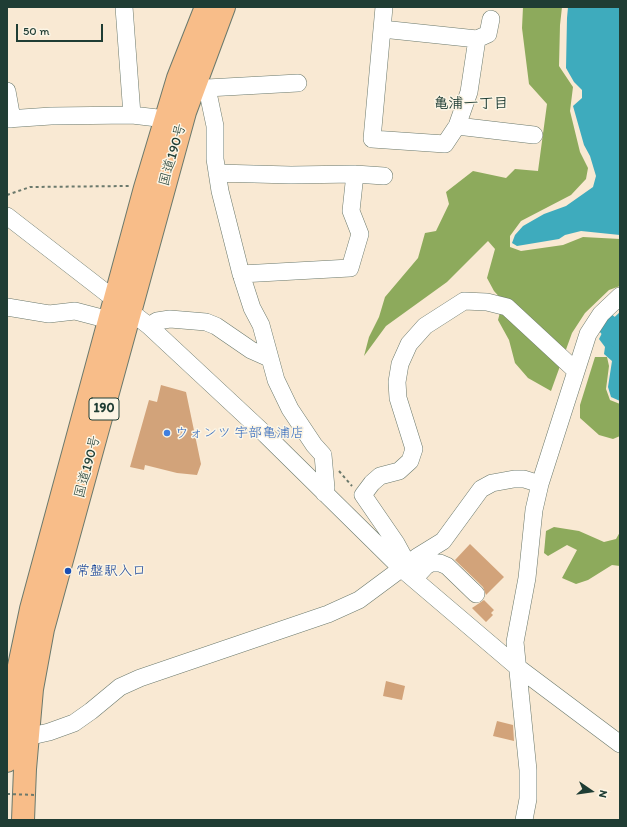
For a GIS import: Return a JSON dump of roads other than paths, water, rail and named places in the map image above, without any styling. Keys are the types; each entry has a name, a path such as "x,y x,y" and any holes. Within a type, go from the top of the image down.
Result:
{"highway":[{"name":"国道190号","path":"23,820 27,736 32,689 43,629 121,314 145,188 178,78 206,7"},
{"name":"国道190号","path":"7,761 11,712 22,645 121,314 200,87 224,7"}],"street":[{"path":"124,7 132,115"},
{"path":"384,7 372,139 445,144 457,126 469,92 477,39"},
{"path":"382,29 477,39 488,34 491,19"},
{"path":"298,83 200,87 215,126 217,173 220,191 252,308 261,326 276,380 290,409 314,445 323,455 326,488 324,493"},
{"path":"7,90 10,119 51,116 132,115 166,119"},
{"path":"457,126 534,135"},
{"path":"217,173 291,175 355,174 384,176"},
{"path":"242,274 350,268 360,234 352,211 355,174"},
{"path":"7,216 121,314 149,326 266,435 324,493 408,571 516,666 620,744"},
{"path":"524,820 528,799 528,770 514,652 516,632 527,578 534,510 540,484 588,334 594,323 620,296"},
{"path":"408,571 396,543 363,495 372,483 380,476 399,471 410,462 414,449 412,435 398,398 397,382 400,364 409,344 426,326 464,301 486,302 507,307 576,370"},
{"path":"7,306 49,314 75,311 121,314"},
{"path":"149,326 157,321 170,320 206,322 216,326 251,350 269,358"},
{"path":"27,736 49,732 74,723 92,711 120,687 140,678 328,614 359,600 408,571 443,541 481,489 492,483 514,479 524,479 540,484"},
{"path":"408,571 426,566 430,563 440,563 447,566 476,594"}],"water":[{"path":"568,7 620,7 620,235 581,231 565,235 559,239 517,246 512,243 515,235 523,226 544,214 566,206 593,187 596,176 590,156 584,145 573,106 582,98 582,90 574,82 566,68"},
{"path":"620,312 620,401 611,397 608,387 612,361 604,354 605,347 599,339 606,325"}],"waterway":[{"path":"607,324 620,339"}],"place":[{"name":"ウォンツ 宇部亀浦店","path":"167,433"},
{"name":"常盤駅入口","path":"68,571"}],"district":[{"name":"亀浦一丁目","path":"471,104"}]}
